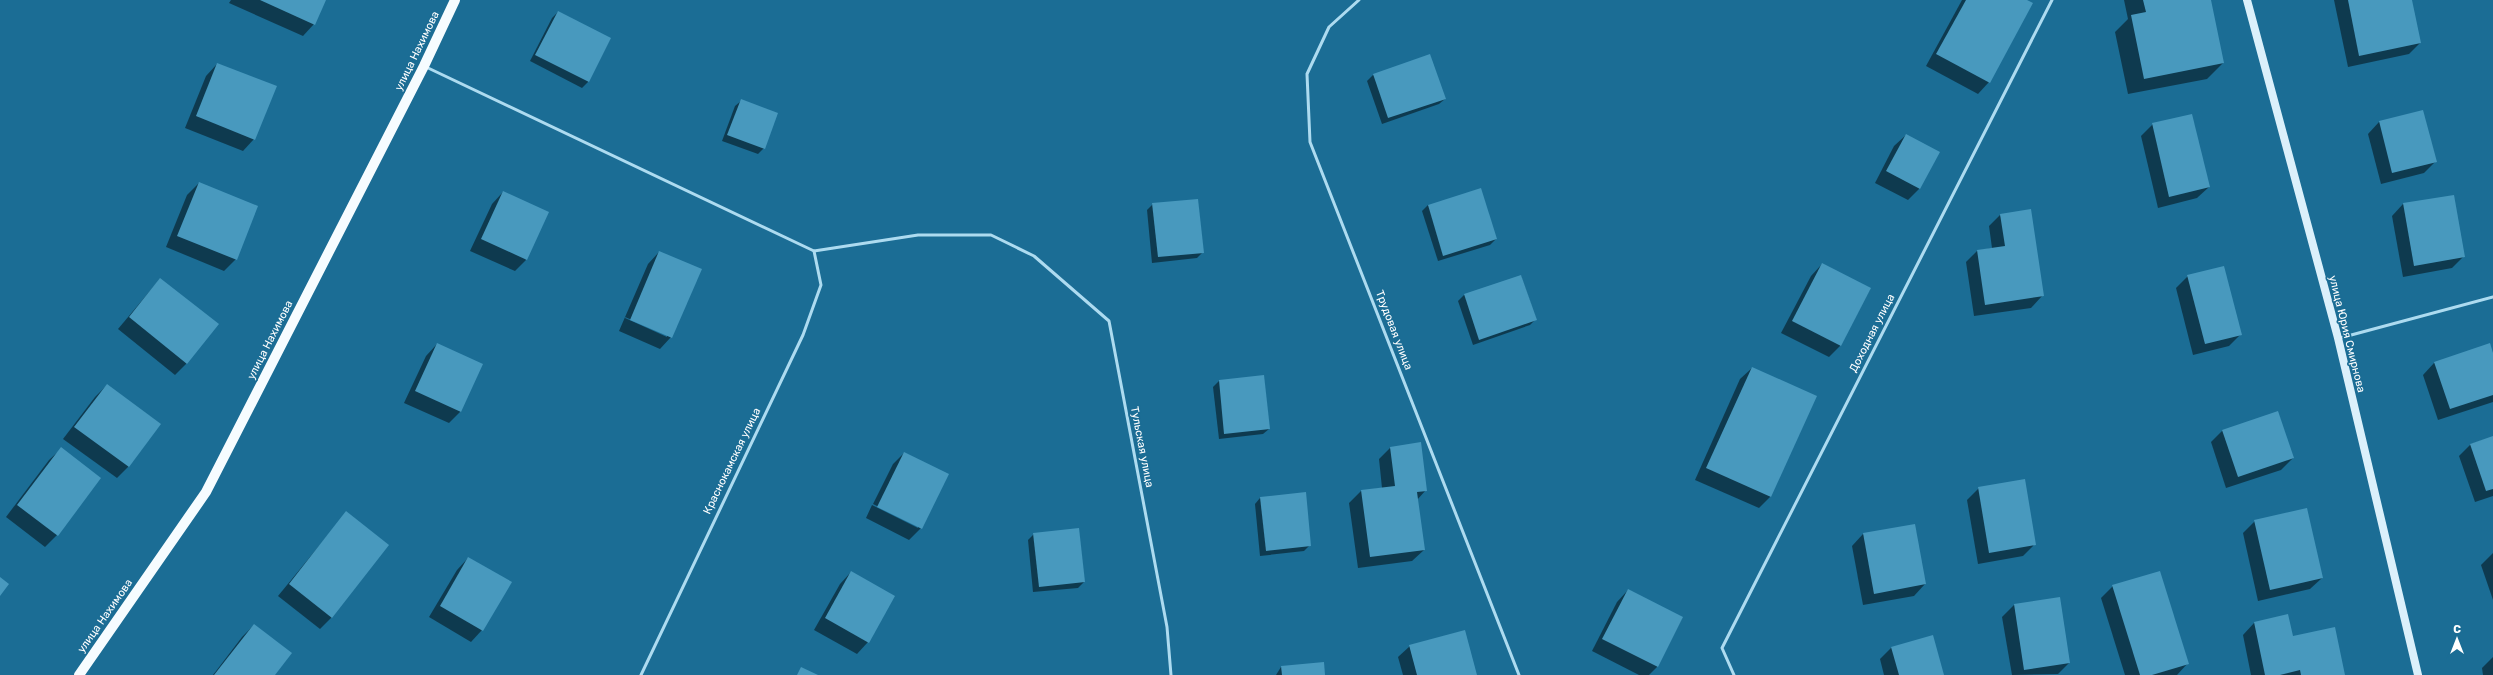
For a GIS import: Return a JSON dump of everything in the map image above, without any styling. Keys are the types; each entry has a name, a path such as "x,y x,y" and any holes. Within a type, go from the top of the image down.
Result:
{"main road":[{"name":"улица Нахимова","path":"79,675 206,492 424,66 455,0"}],"street":[{"name":"улица Юрия Смирнова","path":"2247,0 2338,338 2418,675"}],"lane":[{"name":"Трудовая улица","path":"1359,0 1329,27 1307,74 1310,142 1519,675"},
{"name":"Доходная улица","path":"1734,675 1722,648 2052,0"},
{"path":"424,66 814,251"},
{"name":"Тульская улица","path":"814,251 918,235 991,235 1034,256 1109,321 1167,627 1171,675"},
{"name":"Краснокамская улица","path":"641,675 803,335 820,285 814,251"},
{"path":"2338,338 2493,297"}],"building":[{"path":"260,0 326,0 315,25"},
{"path":"1966,0 2027,0 2033,3 1990,83 1936,54"},
{"path":"2143,0 2211,0 2224,63 2144,79 2131,15 2146,12"},
{"path":"2348,0 2412,0 2421,43 2359,56"},
{"path":"558,11 611,38 589,82 535,55"},
{"path":"1430,54 1446,99 1388,118 1373,74"},
{"path":"217,63 277,86 255,140 196,116"},
{"path":"741,99 778,113 765,149 727,135"},
{"path":"2423,110 2437,162 2392,173 2379,121"},
{"path":"2192,114 2210,187 2169,197 2152,123"},
{"path":"1906,134 1940,152 1920,189 1886,171"},
{"path":"199,182 258,206 237,260 177,236"},
{"path":"1481,188 1497,239 1443,256 1428,205"},
{"path":"503,191 549,212 527,260 481,239"},
{"path":"2454,195 2465,257 2414,266 2403,203"},
{"path":"1198,199 1204,253 1158,257 1152,203"},
{"path":"2031,209 2044,296 1985,305 1977,250 2005,246 2000,214"},
{"path":"659,251 702,269 672,338 630,320"},
{"path":"1822,263 1871,288 1841,346 1792,321"},
{"path":"2224,266 2242,335 2205,344 2187,275"},
{"path":"1521,275 1537,320 1479,340 1464,294"},
{"path":"160,278 219,324 187,364 129,317"},
{"path":"437,343 483,364 461,412 415,391"},
{"path":"2490,343 2493,353 2493,395 2450,409 2434,362"},
{"path":"1752,367 1817,396 1771,497 1706,468"},
{"path":"1264,375 1270,429 1224,434 1219,380"},
{"path":"107,384 161,424 129,467 74,427"},
{"path":"2278,411 2294,458 2238,477 2222,430"},
{"path":"2493,436 2493,489 2486,491 2470,444"},
{"path":"1421,442 1427,491 1417,492 1425,550 1370,557 1361,490 1395,486 1390,447"},
{"path":"61,447 101,478 58,536 17,505"},
{"path":"904,452 949,474 922,529 877,507"},
{"path":"2025,479 2036,545 1989,553 1978,487"},
{"path":"1306,492 1311,546 1266,551 1260,497"},
{"path":"2307,508 2323,578 2270,590 2254,520"},
{"path":"346,511 389,545 332,618 289,584"},
{"path":"1915,524 1926,584 1874,594 1863,533"},
{"path":"1079,528 1085,582 1039,587 1033,533"},
{"path":"468,557 512,582 483,631 440,606"},
{"path":"851,571 895,596 869,643 825,618"},
{"path":"2160,571 2189,664 2152,675 2140,675 2112,585"},
{"path":"0,577 9,584 0,596"},
{"path":"1628,589 1683,617 1658,667 1602,639"},
{"path":"2060,597 2070,663 2024,670 2014,604"},
{"path":"2288,614 2293,636 2335,627 2345,675 2301,675 2300,670 2280,675 2265,675 2254,622"},
{"path":"254,624 292,653 275,675 214,675"},
{"path":"1465,630 1477,675 1417,675 1409,645"},
{"path":"1933,635 1944,675 1899,675 1891,647"},
{"path":"1324,662 1325,675 1282,675 1281,666"},
{"path":"801,667 818,675 797,675"}]}
